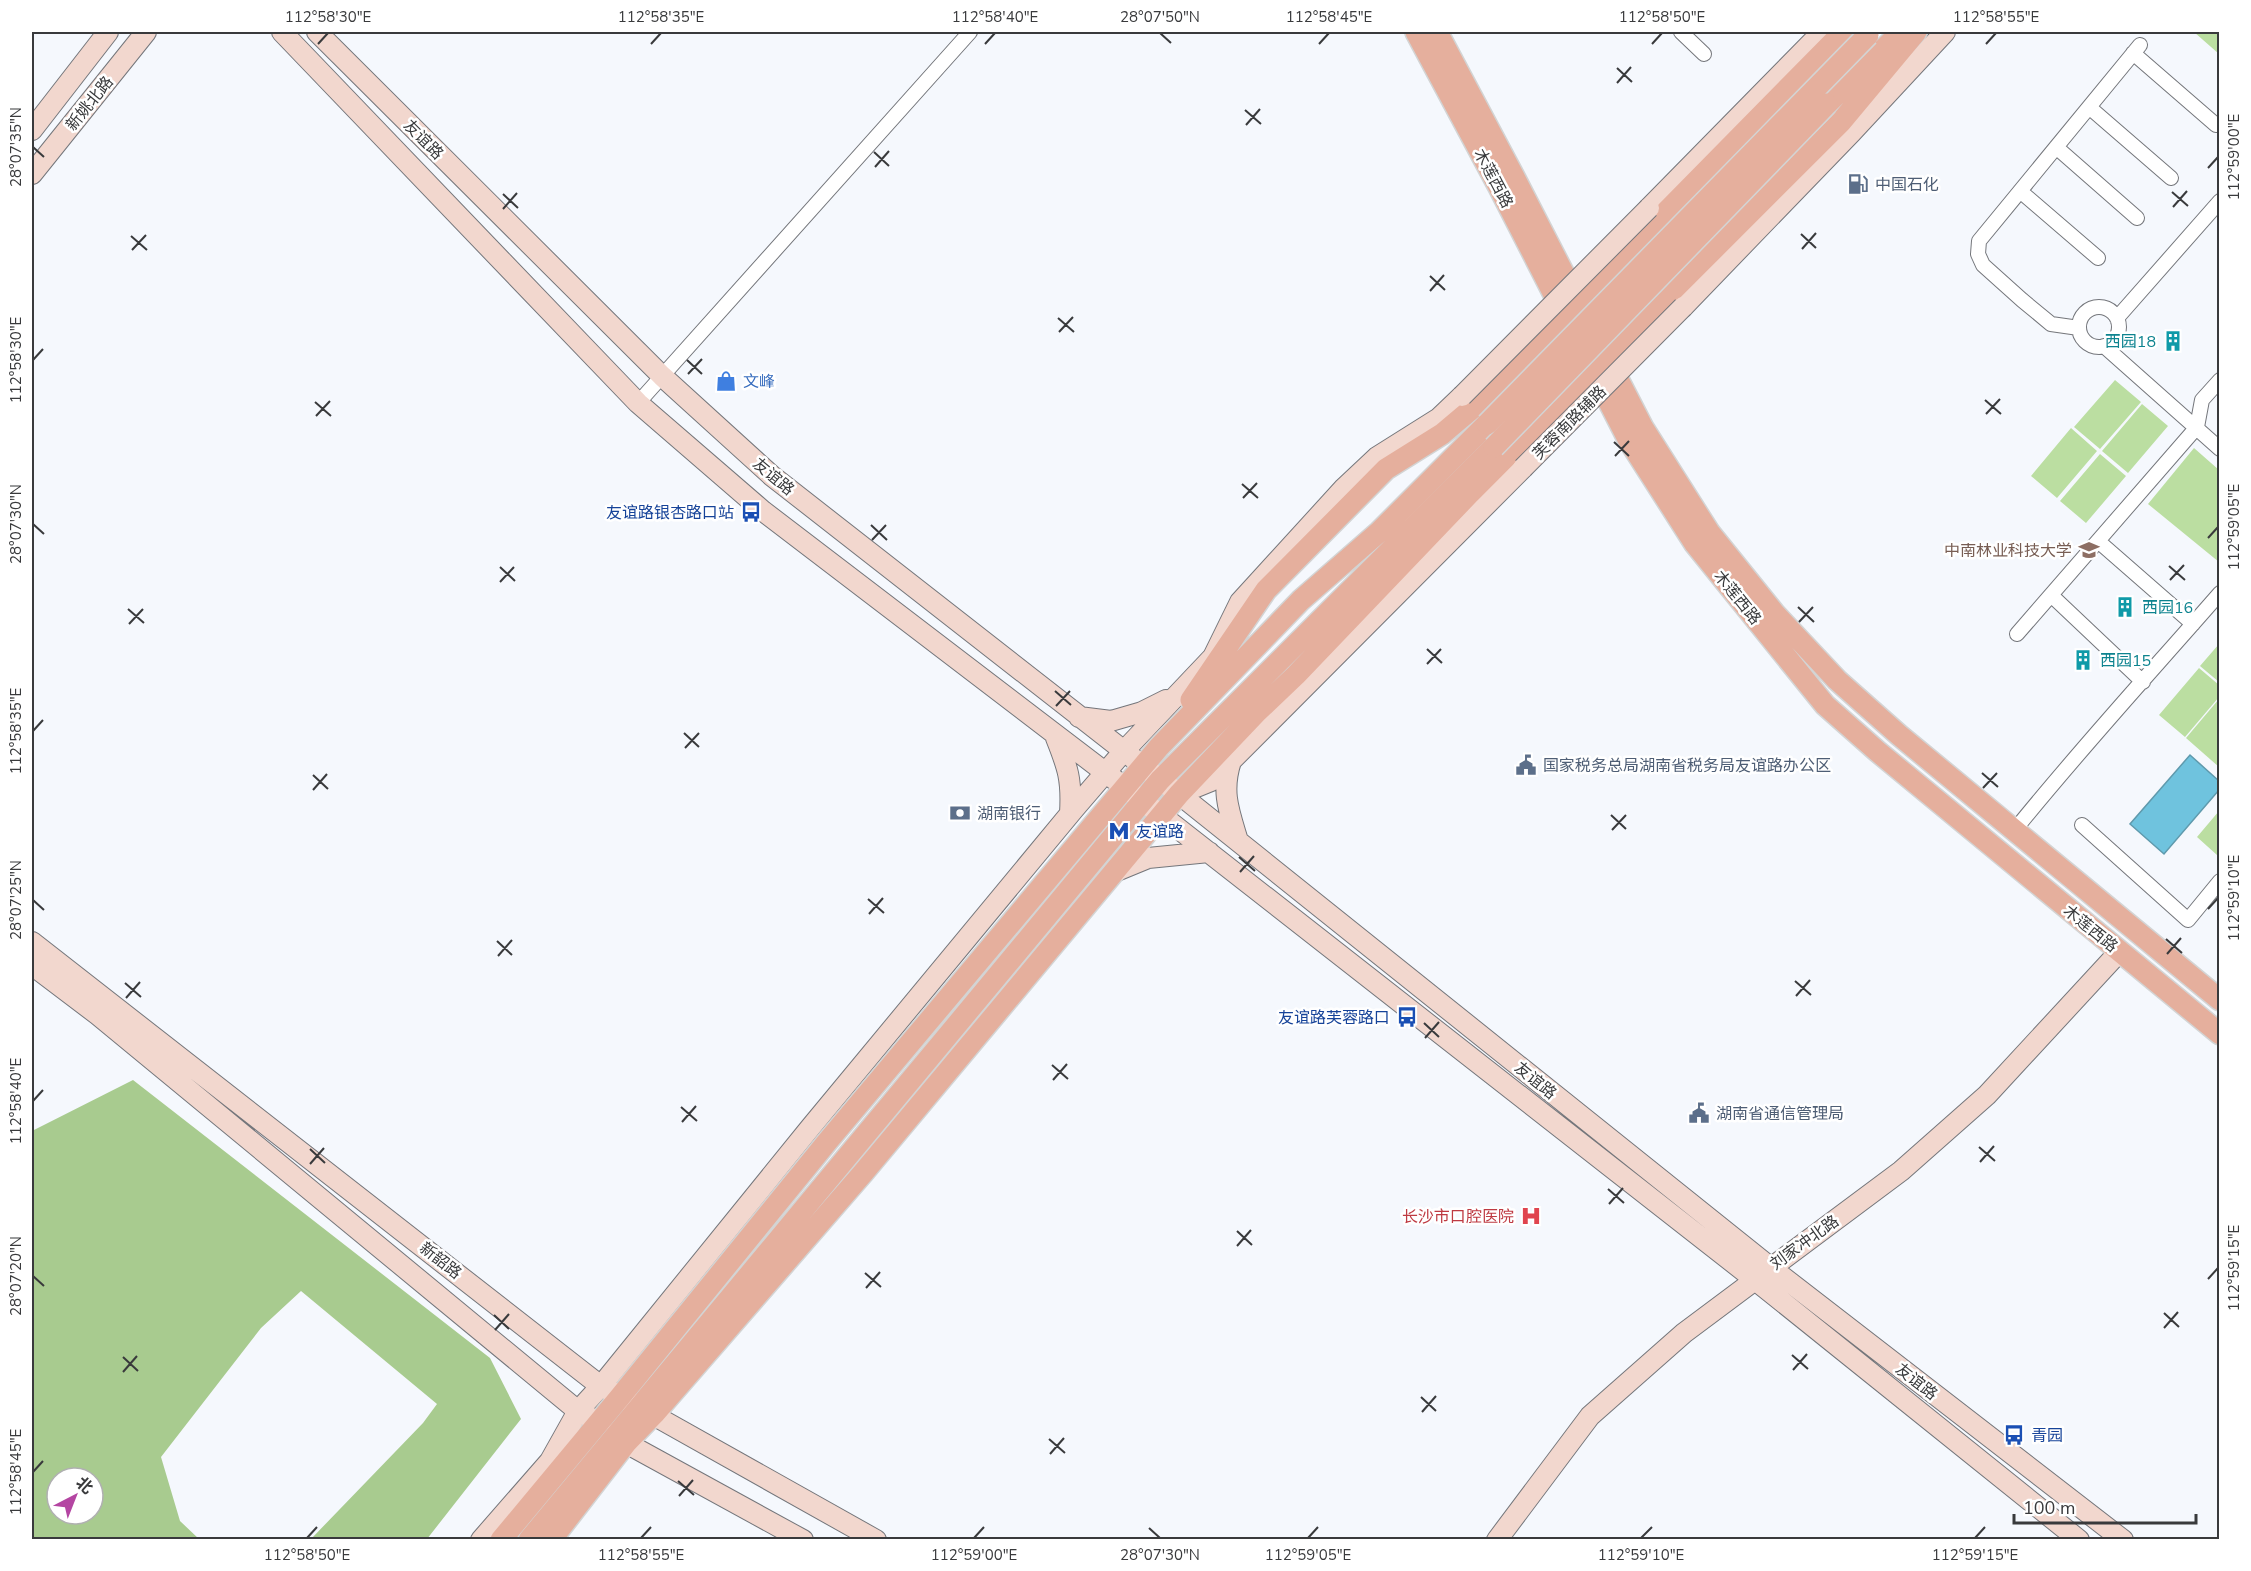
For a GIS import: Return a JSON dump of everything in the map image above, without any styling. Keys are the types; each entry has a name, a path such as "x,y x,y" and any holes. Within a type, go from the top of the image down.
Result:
{"main road":[{"name":"新姚北路","path":"32,130 108,32"},
{"name":"新姚北路","path":"32,174 146,32"},
{"name":"友谊路","path":"282,32 638,404 763,511 1055,736 1766,1276 2092,1516 2114,1537"},
{"name":"友谊路","path":"316,32 662,376 772,476 1238,841 1766,1276 2075,1538"},
{"name":"木莲西路","path":"1416,32 1572,309"},
{"name":"木莲西路","path":"1437,32 1599,363 1628,439 1695,544 1825,705 1913,781 2220,1034"},
{"path":"1214,657 1240,602 1344,488 1377,457 1438,418 1462,396 1822,32"},
{"path":"481,1539 550,1461 578,1411 601,1386 817,1119 1070,813 1123,752 1214,657 1266,590 1386,469 1458,422 1843,32"},
{"path":"501,1539 620,1397 826,1142 1133,795 1160,780 1494,447 1827,104 1901,32"},
{"path":"529,1539 863,1173 1179,794 1470,493 1841,122 1916,32"},
{"name":"芙蓉南路辅路","path":"1179,794 1211,781 1683,307 1945,32"},
{"path":"1159,747 1301,600 1379,532 1488,424 1870,33"},
{"name":"木莲西路","path":"1599,363 1709,532 1775,614 1837,680 1899,735 2220,1000"},
{"path":"647,1410 1133,795 1143,767 1159,747 1249,612"},
{"path":"1252,740 1263,677"},
{"path":"1079,717 1111,721 1142,712 1179,693"},
{"path":"1055,736 1070,772 1070,813"},
{"path":"1231,761 1226,776 1226,799 1238,841"},
{"path":"1114,872 1148,858 1209,852"},
{"name":"新韶路","path":"32,942 601,1386 876,1539"},
{"name":"刘家冲北路","path":"1497,1539 1590,1416 1684,1333 1766,1276 1901,1171 1987,1095 2122,953"},
{"name":"新韶路","path":"32,965 98,1015 578,1411 803,1539"},
{"name":"刘家冲北路","path":"1513,1539 1600,1425 1766,1276"},
{"path":"551,1539 622,1438"},
{"path":"2075,1538 2092,1516"}],"street":[{"path":"638,404 970,32"},
{"path":"1681,32 1704,54"},
{"path":"2079,328 2051,324 1983,265 1978,254 1979,241 2136,49 2216,125"},
{"path":"2089,107 2171,178"},
{"path":"2056,147 2137,218"},
{"path":"2020,191 2098,258"},
{"path":"2117,318 2220,201"},
{"path":"2093,308 2107,308 2117,318 2119,325 2116,339 2104,346 2090,345 2080,334 2079,328 2083,315 2093,308"},
{"path":"2104,346 2220,449"},
{"path":"2017,634 2197,427 2202,400 2220,380"},
{"path":"2098,541 2193,624"},
{"path":"2014,831 2069,763 2220,593"},
{"path":"2051,595 2143,682"},
{"path":"2082,825 2188,920 2220,881"}],"green space":[{"path":"2194,32 2219,32 2219,54"},
{"path":"2115,380 2141,402 2100,449 2074,427"},
{"path":"2142,404 2168,426 2128,473 2102,451"},
{"path":"2071,428 2097,451 2057,498 2031,476"},
{"path":"2194,448 2219,470 2219,562 2148,504"},
{"path":"2100,454 2126,476 2086,523 2060,501"},
{"path":"2219,644 2219,682 2200,666"},
{"path":"2199,668 2219,685 2219,697 2185,737 2159,715"},
{"path":"2219,699 2219,767 2186,738"},
{"path":"2219,811 2219,852 2217,855 2197,837"},
{"path":"133,1080 490,1358 521,1419 427,1539 311,1539 423,1423 437,1404 301,1291 261,1328 161,1457 180,1521 199,1539 32,1539 32,1131"}],"water":[{"path":"2190,755 2219,781 2219,790 2164,854 2130,824"}],"place":[{"name":"中国石化","path":"1858,184"},
{"name":"西园18","path":"2173,341"},
{"name":"文峰","path":"726,381"},
{"name":"友谊路银杏路口站","path":"751,512"},
{"name":"中南林业科技大学","path":"2089,550"},
{"name":"西园16","path":"2125,607"},
{"name":"西园15","path":"2083,660"},
{"name":"国家税务总局湖南省税务局友谊路办公区","path":"1526,765"},
{"name":"湖南银行","path":"960,813"},
{"name":"友谊路","path":"1119,831"},
{"name":"友谊路芙蓉路口","path":"1407,1017"},
{"name":"湖南省通信管理局","path":"1699,1113"},
{"name":"长沙市口腔医院","path":"1531,1216"},
{"name":"青园","path":"2014,1435"}]}
